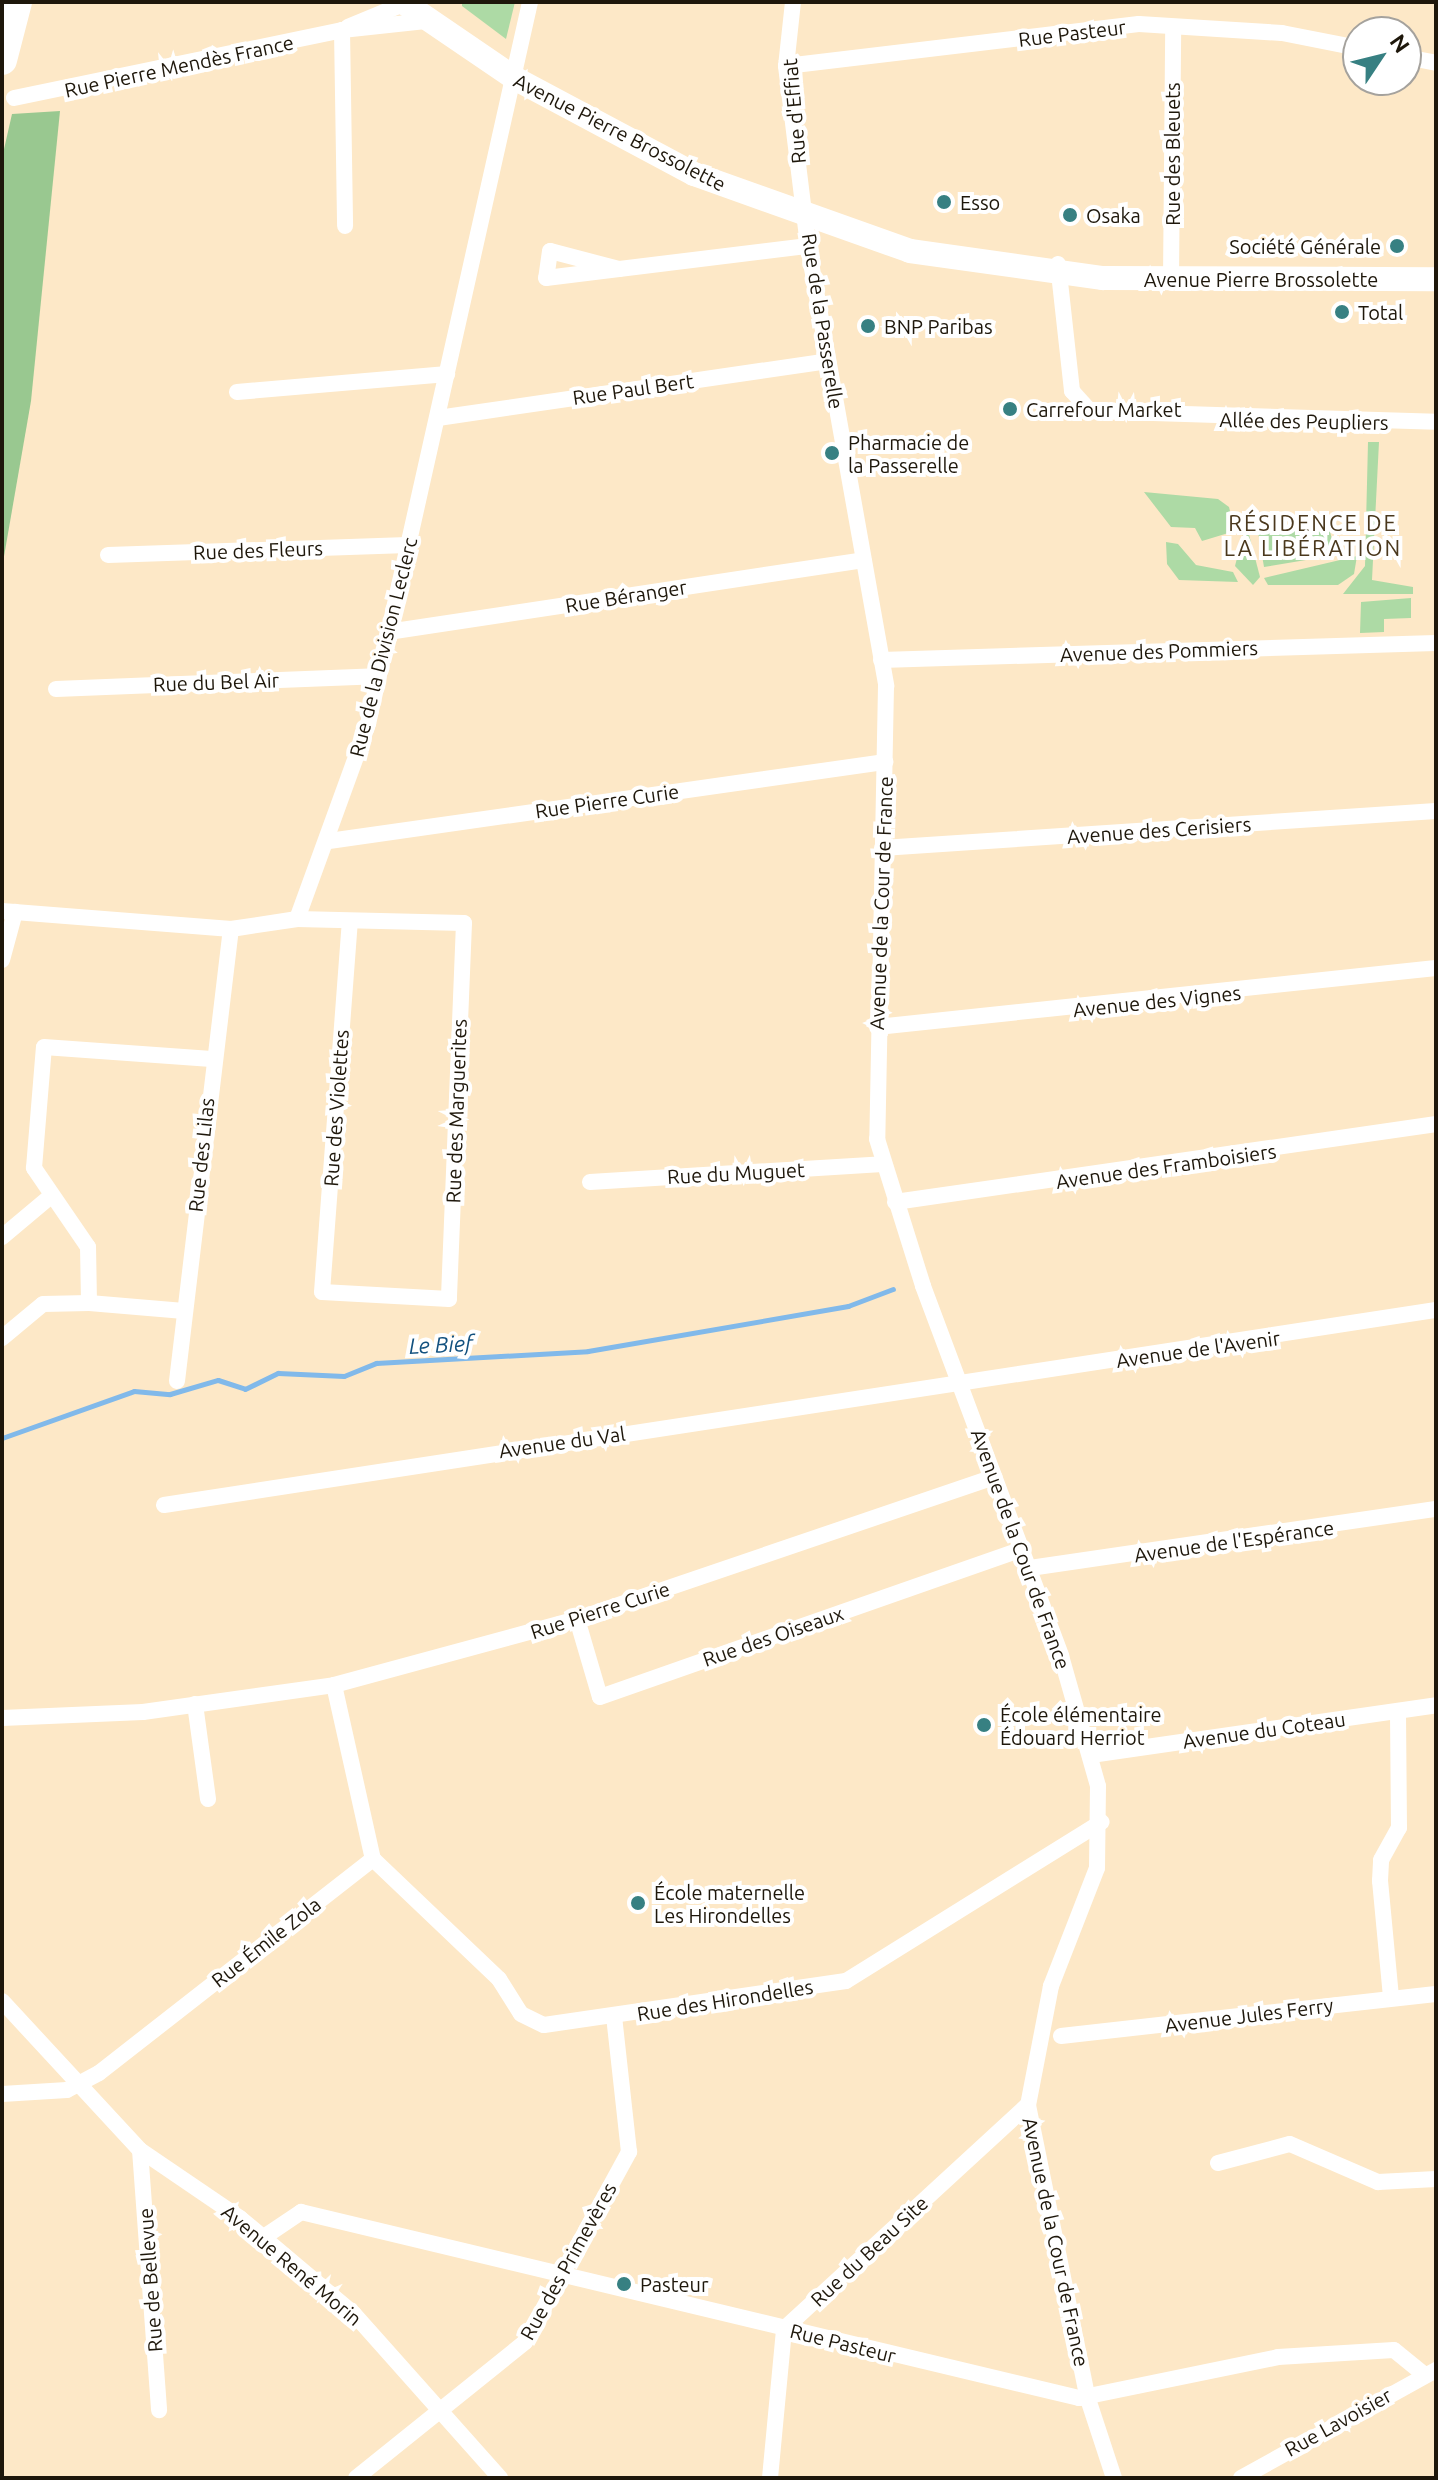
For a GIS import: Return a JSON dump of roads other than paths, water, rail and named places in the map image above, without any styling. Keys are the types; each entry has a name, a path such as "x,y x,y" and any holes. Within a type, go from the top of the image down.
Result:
{"highway":[{"path":"2,60 17,2"}],"main road":[{"name":"Avenue Pierre Brossolette","path":"406,3 426,21 516,79 694,174 807,219 898,243 913,239 1058,268 1171,273 1433,272"}],"street":[{"name":"Rue de la Division Leclerc","path":"297,919 329,841 388,632 516,79 530,2"},
{"name":"Rue d'Effiat","path":"793,2 786,66 807,219"},
{"name":"Rue Pierre Mendès France","path":"342,30 378,6 406,3"},
{"name":"Rue Pierre Mendès France","path":"14,98 342,30 426,21"},
{"name":"Rue Pasteur","path":"786,66 1139,24 1282,33 1342,45"},
{"name":"Rue des Bleuets","path":"1171,273 1173,27"},
{"path":"342,30 345,226"},
{"name":"Rue de la Passerelle","path":"807,219 808,246 881,660"},
{"path":"619,269 808,246"},
{"name":"Allée des Peupliers","path":"1058,268 1072,391 1090,411 1436,422"},
{"name":"Rue Paul Bert","path":"438,418 828,361"},
{"path":"237,392 447,374"},
{"name":"Rue des Fleurs","path":"108,555 408,545"},
{"name":"Rue Béranger","path":"388,632 864,560"},
{"name":"Avenue des Pommiers","path":"881,660 1436,643"},
{"name":"Avenue de la Cour de France","path":"881,660 885,762 877,1027 882,1164 1030,1568 1091,1755 1101,1822 1094,1882 1036,2039 1028,2105 1088,2399 1114,2478"},
{"name":"Rue du Bel Air","path":"56,689 376,676"},
{"name":"Rue Pierre Curie","path":"329,841 885,762"},
{"name":"Avenue des Cerisiers","path":"882,848 1436,811"},
{"path":"2,960 8,912 231,929 297,919 350,923"},
{"name":"Rue des Marguerites","path":"322,1292 449,1299 464,923 350,923"},
{"name":"Rue des Violettes","path":"322,1292 350,923"},
{"name":"Rue des Lilas","path":"177,1381 212,1059 231,929"},
{"name":"Avenue des Vignes","path":"877,1027 1436,968"},
{"path":"89,1303 88,1247 34,1168 44,1047 212,1059"},
{"name":"Avenue des Framboisiers","path":"895,1202 1436,1124"},
{"name":"Rue du Muguet","path":"590,1182 882,1164"},
{"path":"2,1237 51,1196"},
{"path":"2,1338 43,1304 89,1303 184,1311"},
{"name":"Avenue de l'Avenir","path":"959,1380 1235,1346 1436,1310"},
{"name":"Avenue du Val","path":"164,1505 959,1380"},
{"name":"Rue Pierre Curie","path":"2,1718 195,1704 334,1685 577,1619 995,1477"},
{"name":"Avenue de l'Espérance","path":"1030,1568 1436,1509"},
{"name":"Rue des Oiseaux","path":"577,1619 600,1697 1022,1549"},
{"path":"334,1685 373,1859"},
{"path":"195,1704 208,1799"},
{"name":"Avenue du Coteau","path":"1091,1755 1436,1705"},
{"path":"1391,1997 1380,1881 1381,1860 1399,1828 1398,1711"},
{"name":"Rue des Hirondelles","path":"373,1859 499,1979 528,2020 544,2025 614,2017 862,1975 1101,1822"},
{"name":"Rue Émile Zola","path":"2,2094 74,2085 99,2073 373,1859"},
{"name":"Avenue Jules Ferry","path":"1061,2036 1436,1994"},
{"name":"Avenue René Morin","path":"2,2001 74,2085 140,2150 264,2237 354,2314 444,2411 500,2478"},
{"name":"Rue des Primevères","path":"356,2478 444,2411 525,2342 629,2152 614,2017"},
{"name":"Rue du Beau Site","path":"784,2329 1028,2105"},
{"path":"1218,2163 1232,2154 1304,2145 1378,2182 1436,2179"},
{"name":"Rue de Bellevue","path":"140,2150 159,2410"},
{"name":"Rue Pasteur","path":"264,2237 301,2212 559,2277 1088,2399 1278,2357 1394,2350 1431,2372"},
{"path":"770,2478 784,2329"},
{"name":"Rue Lavoisier","path":"1241,2478 1431,2372"}],"waterway":[{"name":"Le Bief","path":"2,1438 134,1391 170,1394 218,1380 245,1389 278,1373 344,1376 376,1363 588,1351 848,1306 893,1289"}],"place":[{"name":"Esso","path":"944,202"},
{"name":"Osaka","path":"1070,215"},
{"name":"Société Générale","path":"1397,246"},
{"name":"Total","path":"1342,312"},
{"name":"BNP Paribas","path":"868,326"},
{"name":"Carrefour Market","path":"1010,409"},
{"name":"Pharmacie de la Passerelle","path":"832,453"},
{"name":"École élémentaire Édouard Herriot","path":"984,1725"},
{"name":"École maternelle Les Hirondelles","path":"638,1903"},
{"name":"Pasteur","path":"624,2284"}],"district":[{"name":"RÉSIDENCE DE LA LIBÉRATION","path":"1313,534"}]}
